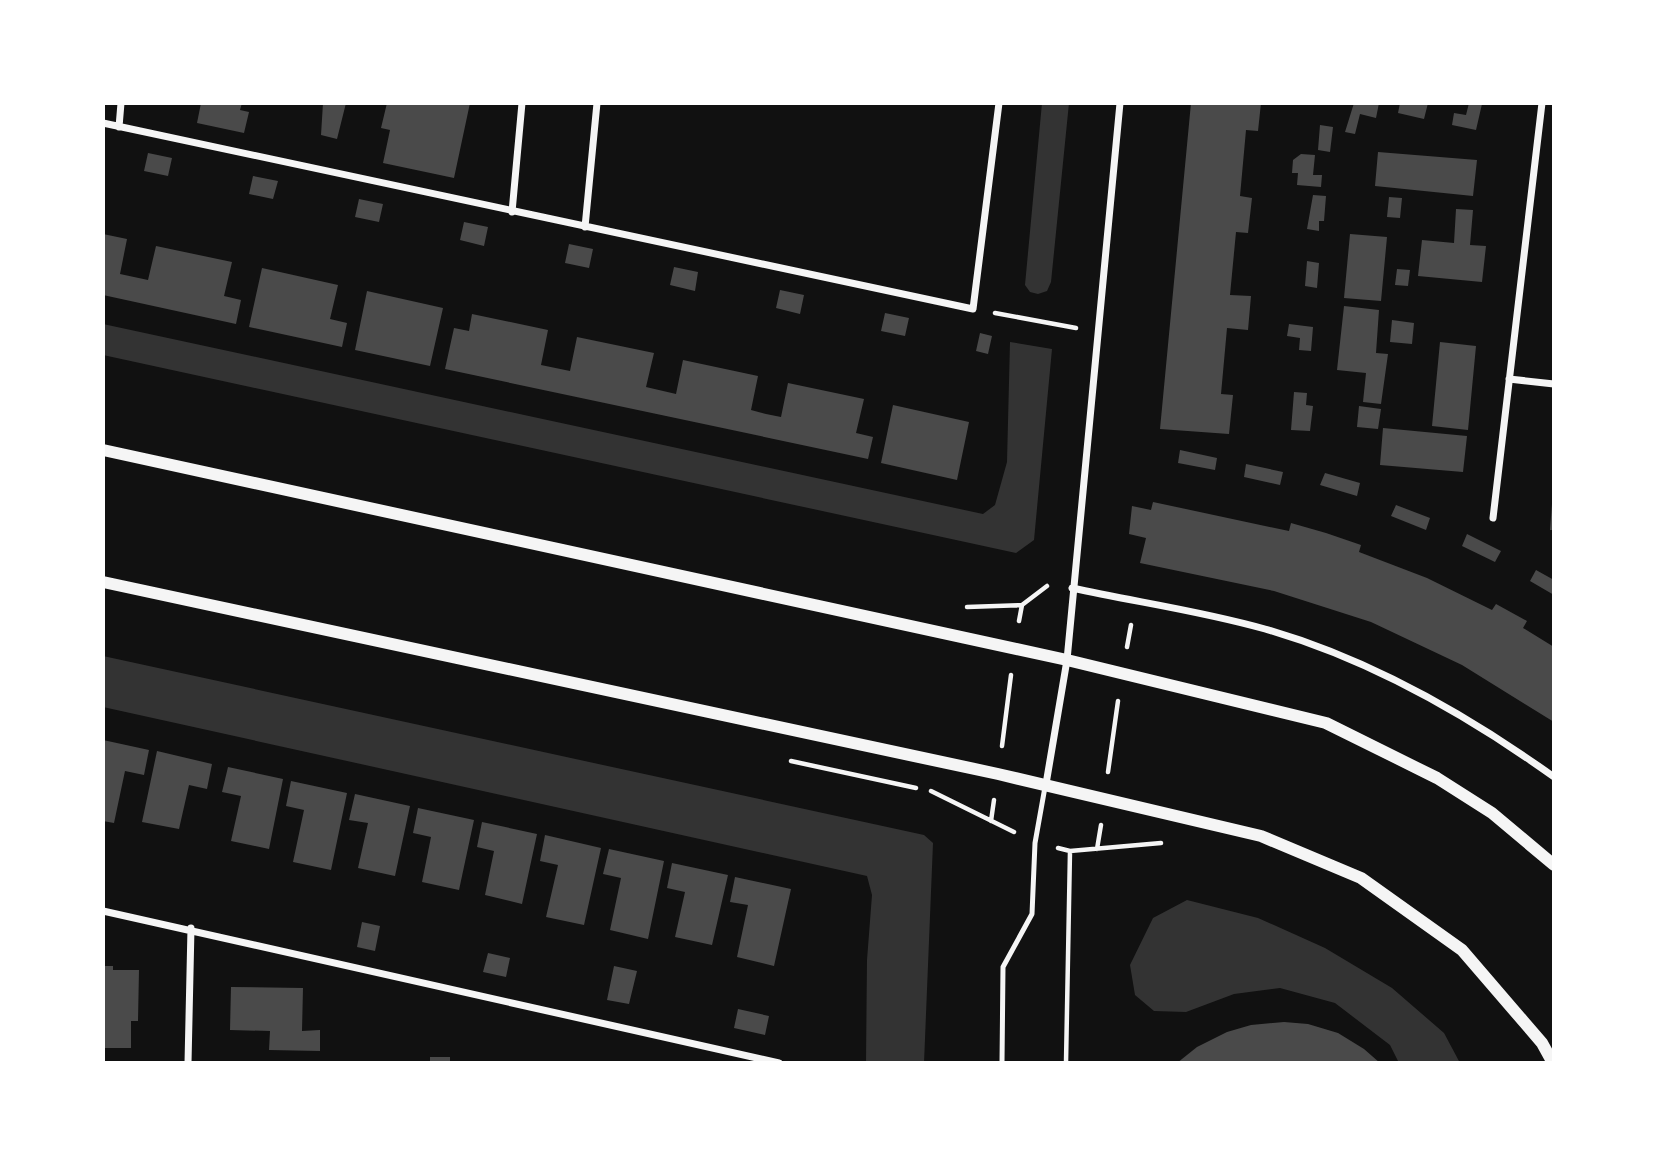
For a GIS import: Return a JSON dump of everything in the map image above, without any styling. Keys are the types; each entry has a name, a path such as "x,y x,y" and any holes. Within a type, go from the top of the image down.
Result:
{"street":[{"path":"119,127 121,103"},
{"path":"512,212 522,103"},
{"path":"585,227 597,103"},
{"path":"103,123 973,309 999,103"},
{"path":"1046,785 1067,660 1120,103"},
{"path":"1493,518 1542,103"},
{"path":"1509,379 1554,384"},
{"path":"103,450 1067,660 1326,723 1437,778 1492,813 1554,865"},
{"path":"103,582 998,774 1261,836 1361,878 1462,950 1542,1043 1553,1063"},
{"path":"1072,588 1264,629 1332,652 1444,704 1489,730 1554,777"},
{"path":"103,911 191,928 779,1063"},
{"path":"188,1063 191,928"}],"lane":[{"path":"1002,1063 1003,967 1032,915 1035,843 1046,785"}],"path":[{"path":"973,309 1097,332"},
{"path":"955,605 1022,605 1047,586"},
{"path":"1097,849 1135,602"},
{"path":"991,821 1022,605"},
{"path":"870,778 934,792 1035,843 1070,851 1164,842"},
{"path":"1066,1063 1070,851"}],"shaded area":[{"path":"1042,103 1069,103 1051,282 1047,291 1038,294 1030,292 1025,285"},
{"path":"103,324 983,514 995,505 1007,462 1010,342 1052,349 1034,540 1016,553 103,355"},
{"path":"103,656 924,835 933,843 924,1063 866,1063 867,960 872,895 867,876 103,707"},
{"path":"1187,900 1258,918 1325,948 1392,988 1444,1033 1460,1063 1399,1063 1390,1045 1335,1003 1280,988 1234,994 1186,1012 1154,1011 1135,995 1130,965 1153,918"}],"building":[{"path":"201,103 242,103 240,110 249,112 244,133 197,123"},
{"path":"323,103 346,103 337,139 321,135"},
{"path":"387,103 470,103 454,178 383,163 390,130 381,128"},
{"path":"1191,103 1261,103 1258,131 1246,130 1240,196 1252,198 1248,233 1236,232 1230,295 1251,296 1248,330 1227,328 1221,394 1233,395 1229,434 1160,429"},
{"path":"1354,103 1379,103 1376,118 1360,114 1355,134 1345,132"},
{"path":"1400,103 1428,103 1424,119 1398,113"},
{"path":"1469,103 1482,104 1476,130 1452,125 1454,113 1466,115"},
{"path":"1320,125 1333,127 1330,152 1318,150"},
{"path":"1378,152 1477,160 1473,196 1375,186"},
{"path":"148,153 172,158 168,176 144,171"},
{"path":"1301,154 1315,155 1313,175 1322,175 1321,187 1297,185 1298,173 1292,173 1293,160"},
{"path":"253,176 278,181 273,199 249,194"},
{"path":"1313,195 1326,196 1324,221 1319,221 1319,231 1307,229"},
{"path":"1389,197 1402,198 1400,218 1387,217"},
{"path":"359,199 383,204 379,222 355,217"},
{"path":"1456,209 1473,210 1470,245 1486,246 1482,282 1418,276 1422,240 1454,243"},
{"path":"464,222 488,227 484,246 460,240"},
{"path":"103,234 127,239 120,274 148,280 156,246 232,262 224,296 241,300 236,324 103,295"},
{"path":"1350,234 1387,237 1381,301 1344,298"},
{"path":"569,244 593,249 589,268 565,263"},
{"path":"1307,261 1319,263 1317,288 1305,286"},
{"path":"674,267 698,272 695,291 670,285"},
{"path":"262,268 338,285 330,319 347,323 342,347 249,327"},
{"path":"1397,269 1410,270 1408,286 1395,285"},
{"path":"780,290 804,295 800,314 776,308"},
{"path":"367,291 443,308 430,366 355,350"},
{"path":"1344,306 1379,310 1376,353 1388,354 1381,404 1363,402 1366,373 1337,370"},
{"path":"885,313 909,318 905,336 881,331"},
{"path":"472,314 548,330 541,365 570,371 577,337 654,353 646,387 676,394 683,360 758,376 751,410 766,414 781,417 788,383 864,399 856,433 873,437 868,459 445,369 454,328 469,331"},
{"path":"1392,320 1414,323 1412,344 1390,342"},
{"path":"1289,324 1313,327 1311,351 1299,350 1300,338 1287,336"},
{"path":"980,333 992,336 988,354 976,351"},
{"path":"1440,342 1476,346 1468,430 1432,426"},
{"path":"1294,392 1307,393 1306,405 1313,406 1310,431 1291,430"},
{"path":"893,405 969,422 957,480 881,463"},
{"path":"1359,406 1381,409 1378,429 1357,427"},
{"path":"1383,428 1467,436 1463,472 1380,465"},
{"path":"1180,450 1217,458 1215,470 1178,463"},
{"path":"1246,464 1283,472 1280,485 1244,477"},
{"path":"1325,473 1360,483 1357,496 1320,485"},
{"path":"1153,502 1289,531 1291,523 1326,533 1361,545 1359,552 1427,578 1492,610 1496,604 1527,621 1523,628 1554,647 1554,722 1462,665 1371,622 1274,591 1140,563 1146,538 1129,534 1132,506 1151,510"},
{"path":"1552,504 1554,530 1550,530"},
{"path":"1396,505 1430,518 1426,530 1391,516"},
{"path":"1467,534 1501,551 1495,562 1462,546"},
{"path":"1536,570 1554,580 1554,595 1530,581"},
{"path":"103,740 149,750 144,775 125,771 114,823 103,821"},
{"path":"157,751 212,764 207,789 189,785 179,829 142,822"},
{"path":"228,767 283,779 269,849 231,841 241,796 222,792"},
{"path":"291,781 347,793 331,870 293,862 304,810 286,806"},
{"path":"355,794 410,806 395,876 358,868 368,823 349,820"},
{"path":"418,808 474,820 459,890 422,882 431,837 413,833"},
{"path":"482,822 537,834 522,904 485,895 494,851 477,847"},
{"path":"545,835 601,848 584,925 546,917 558,865 540,861"},
{"path":"609,849 664,861 648,939 610,930 621,878 603,874"},
{"path":"672,863 728,875 712,945 675,937 685,892 667,888"},
{"path":"735,877 791,889 774,966 737,957 748,905 730,902"},
{"path":"362,922 380,926 375,951 357,947"},
{"path":"488,953 510,958 506,977 483,972"},
{"path":"103,966 113,966 113,970 139,970 138,1021 131,1021 131,1048 103,1048"},
{"path":"614,966 637,971 629,1004 607,1000"},
{"path":"231,987 303,988 302,1031 320,1030 320,1051 269,1050 270,1031 230,1030"},
{"path":"738,1009 769,1016 765,1035 734,1028"},
{"path":"1284,1022 1308,1024 1338,1033 1380,1063 1177,1063 1197,1047 1227,1032 1251,1025"},
{"path":"430,1057 450,1057 450,1063 430,1063"}]}
